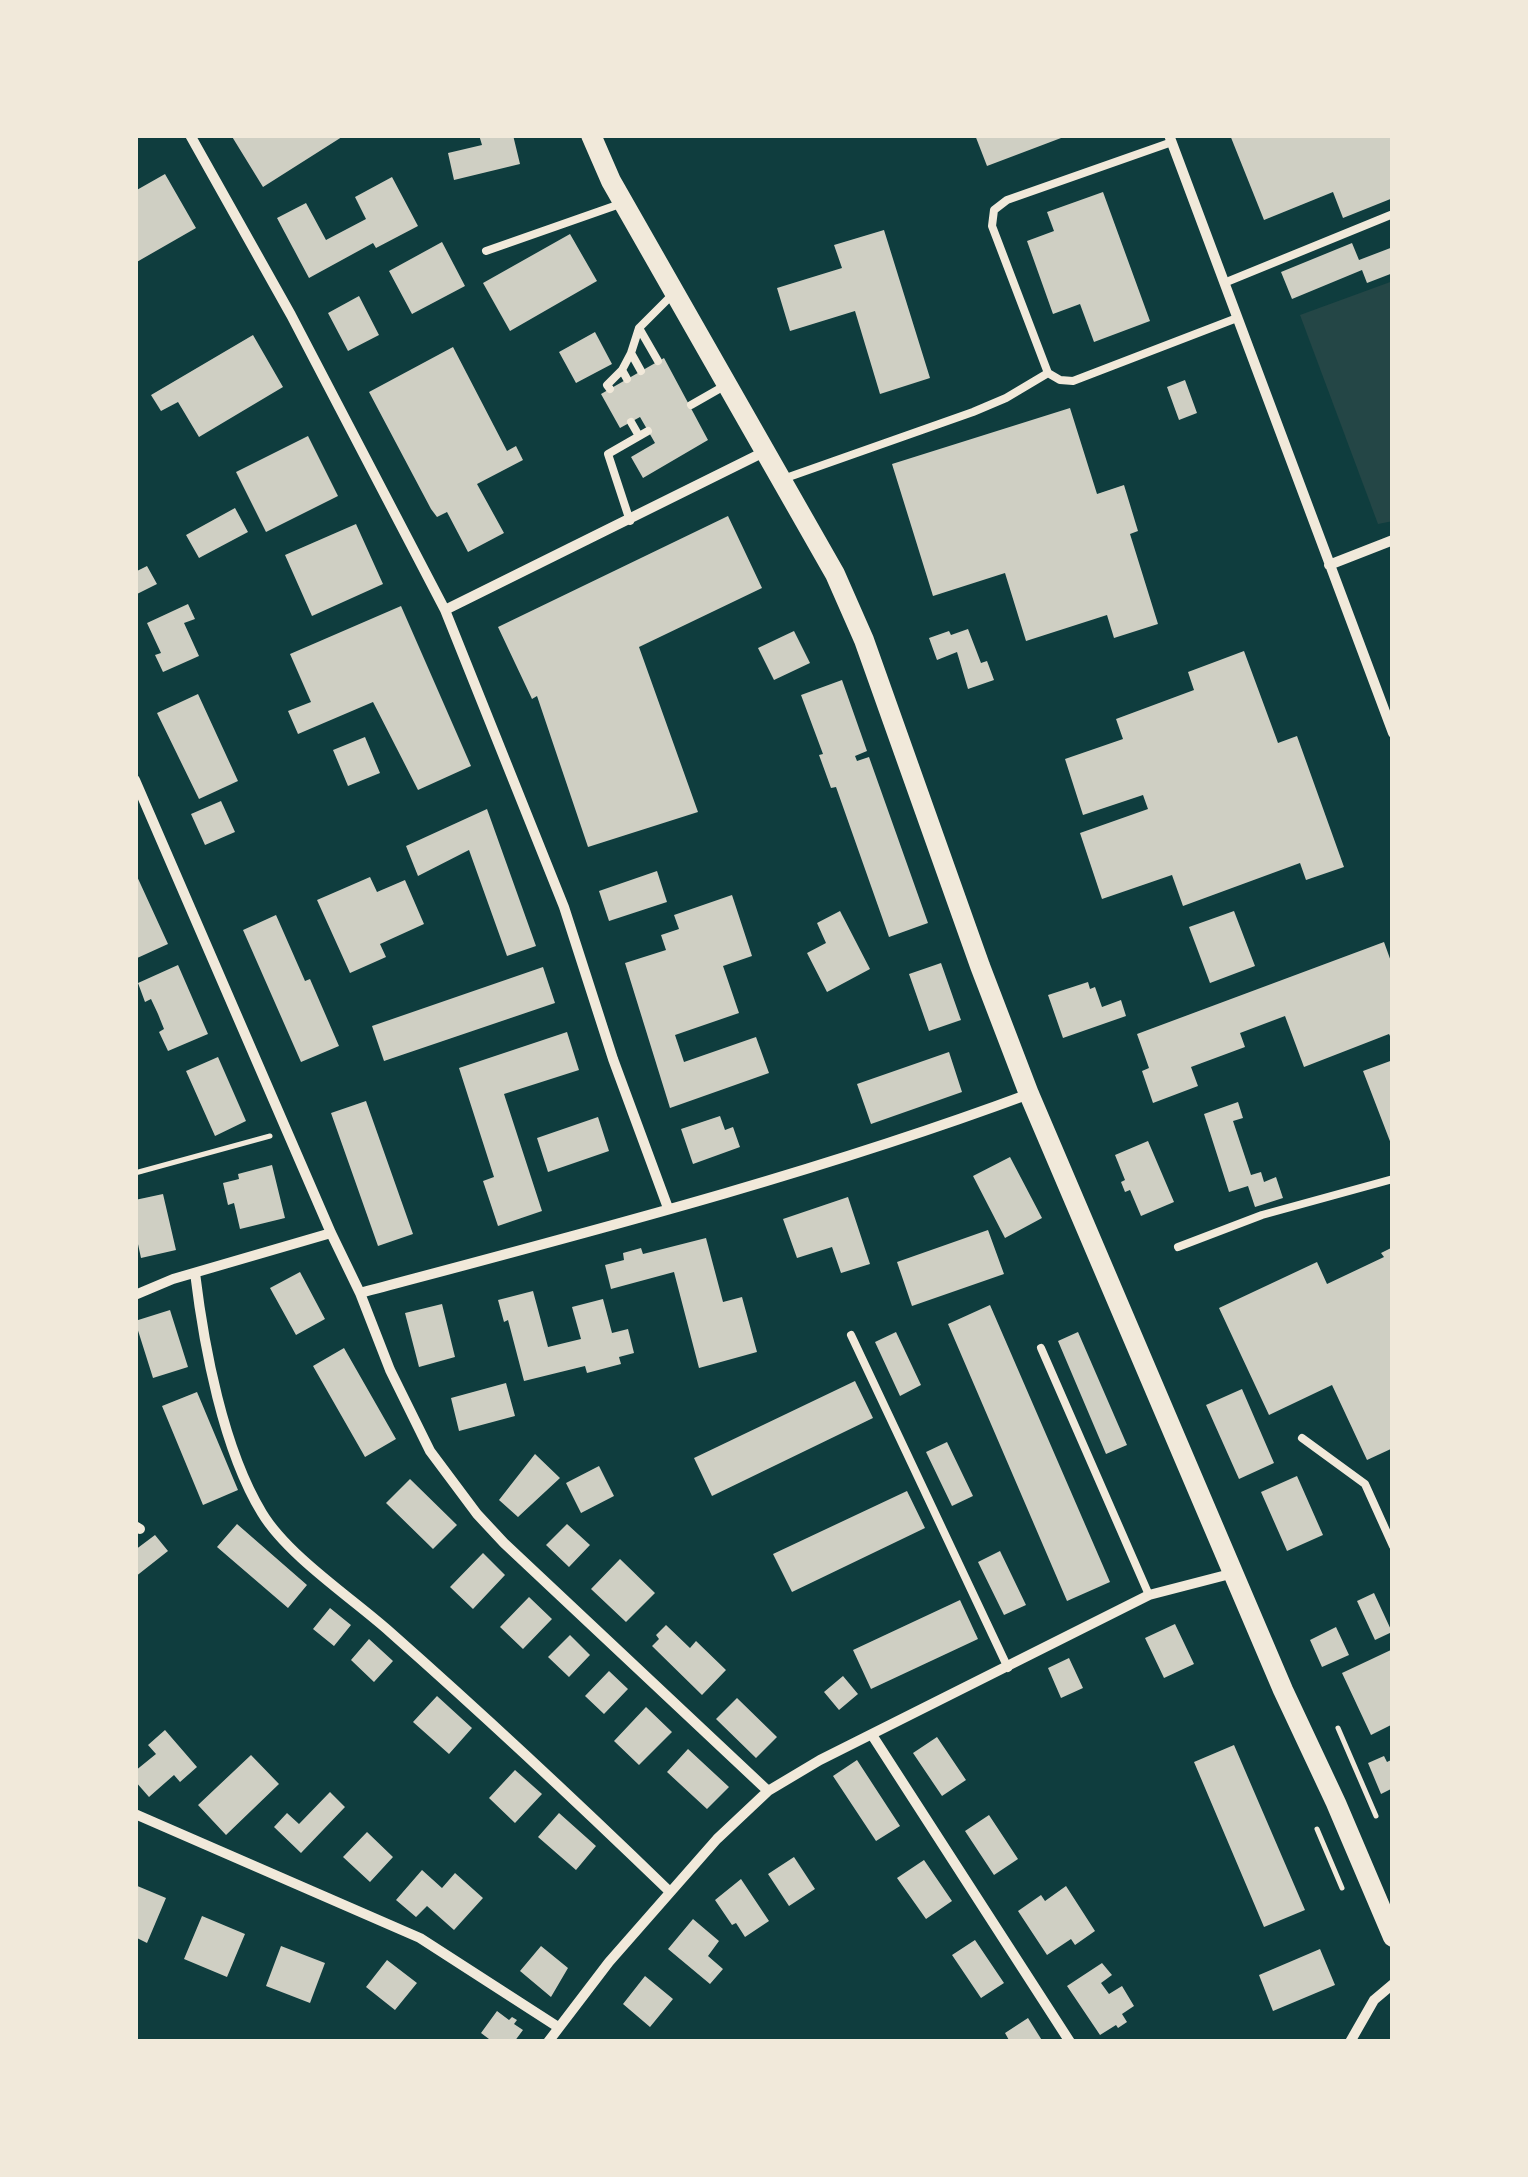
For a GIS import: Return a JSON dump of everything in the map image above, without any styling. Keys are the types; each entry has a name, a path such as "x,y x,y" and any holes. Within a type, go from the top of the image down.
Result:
{"main road":[{"path":"591,135 624,203 835,574 864,640 1029,1094 1283,1690 1393,1937"}],"street":[{"path":"190,135 291,315 445,610 564,907 613,1059 668,1208"},
{"path":"1170,139 1393,733"},
{"path":"445,610 766,450"},
{"path":"1329,565 1393,540"},
{"path":"135,780 360,1293 390,1370 430,1451 477,1514 768,1791"},
{"path":"360,1293 793,1176 1029,1094"},
{"path":"135,1295 194,1273 331,1233"},
{"path":"194,1273 224,1417 263,1515 281,1537 527,1754 668,1890"},
{"path":"548,2042 668,1890 768,1791 820,1760 1149,1595 1235,1573"},
{"path":"872,1735 1070,2042"},
{"path":"135,1814 420,1938 558,2027"},
{"path":"1350,2042 1374,2000 1393,1984"}],"lane":[{"path":"1170,139 1007,200 994,210 992,226 1048,372 1060,380 1073,380 1237,318"},
{"path":"486,251 624,203"},
{"path":"1224,283 1393,214"},
{"path":"610,389 607,386 622,370 639,328 675,292"},
{"path":"639,328 658,361"},
{"path":"631,353 642,371"},
{"path":"622,370 627,379"},
{"path":"783,479 973,412 1006,398 1048,372"},
{"path":"691,405 728,384"},
{"path":"630,422 644,433 608,454 630,521"},
{"path":"1178,1247 1262,1215 1393,1179"},
{"path":"851,1336 1008,1668"},
{"path":"1041,1348 1149,1595"},
{"path":"1302,1438 1365,1484 1393,1546"}],"path":[{"path":"135,1173 288,1132"},
{"path":"1338,1728 1376,1816"},
{"path":"1318,1829 1342,1888"}],"shaded area":[{"path":"1393,281 1393,521 1378,524 1300,315"}],"building":[{"path":"231,135 345,135 263,187"},
{"path":"479,135 513,135 520,164 454,180 448,153 482,145"},
{"path":"975,135 1069,135 987,166"},
{"path":"1230,135 1393,135 1393,198 1343,218 1333,192 1264,220"},
{"path":"165,174 196,228 135,263 135,191"},
{"path":"392,177 418,226 376,248 373,243 309,278 277,218 306,203 326,240 366,219 355,197"},
{"path":"1103,192 1150,321 1094,342 1080,304 1053,314 1027,241 1054,231 1047,212"},
{"path":"884,230 930,378 880,394 855,311 790,331 777,288 842,268 834,245"},
{"path":"570,234 597,281 510,331 483,283"},
{"path":"442,242 465,286 412,314 389,271"},
{"path":"1352,243 1359,260 1393,247 1393,273 1367,283 1362,270 1292,299 1281,272"},
{"path":"359,296 379,335 348,351 328,313"},
{"path":"595,332 612,364 576,383 559,352"},
{"path":"253,335 283,387 199,437 178,402 161,411 151,395"},
{"path":"453,347 507,451 516,446 523,460 477,484 504,533 468,552 447,512 437,517 431,509 369,392"},
{"path":"664,358 708,440 643,478 631,457 655,443 640,417 620,428 601,394"},
{"path":"1185,380 1197,413 1179,420 1167,387"},
{"path":"1070,408 1097,494 1124,485 1138,531 1130,534 1158,624 1114,638 1107,615 1026,641 1005,573 933,596 892,464"},
{"path":"308,436 338,496 266,532 236,472"},
{"path":"235,508 248,532 199,558 186,535"},
{"path":"728,516 762,588 639,647 698,812 588,847 537,696 532,699 498,627"},
{"path":"356,524 383,584 312,616 285,555"},
{"path":"147,566 157,584 135,595 135,572"},
{"path":"188,604 195,619 184,623 199,656 163,672 155,655 161,653 147,623"},
{"path":"401,606 471,766 418,790 373,702 298,734 288,711 311,702 290,654"},
{"path":"968,629 981,663 987,661 994,680 968,689 957,652 937,660 929,638"},
{"path":"794,631 810,663 774,680 758,648"},
{"path":"1244,651 1278,743 1297,736 1344,867 1306,880 1300,863 1183,906 1172,875 1102,899 1080,833 1148,809 1143,795 1083,815 1065,759 1123,739 1116,719 1194,690 1188,672"},
{"path":"842,680 867,751 855,756 857,761 869,757 928,923 889,937 836,787 831,788 819,755 823,754 801,695"},
{"path":"198,694 238,781 199,799 157,713"},
{"path":"365,737 380,773 348,786 333,750"},
{"path":"221,801 235,832 205,845 191,814"},
{"path":"487,809 536,946 507,956 469,850 418,876 406,846"},
{"path":"657,871 667,902 609,921 599,891"},
{"path":"135,872 168,944 135,959"},
{"path":"370,877 377,892 405,880 424,924 380,944 386,957 350,973 317,900"},
{"path":"732,895 752,956 723,966 739,1013 675,1035 684,1062 756,1037 769,1073 670,1108 625,963 666,950 661,935 679,929 674,915"},
{"path":"840,911 870,969 827,992 807,953 826,943 817,923"},
{"path":"1234,911 1255,966 1210,983 1189,927"},
{"path":"276,915 339,1046 301,1062 243,930"},
{"path":"1384,942 1393,967 1393,1042 1389,1034 1304,1067 1285,1016 1240,1033 1245,1047 1191,1067 1198,1086 1153,1103 1142,1071 1149,1068 1137,1034"},
{"path":"941,963 961,1020 929,1031 909,974"},
{"path":"178,965 208,1034 168,1051 159,1032 164,1029 158,1014 151,999 145,1002 138,983"},
{"path":"543,967 555,1003 384,1061 372,1026"},
{"path":"1088,982 1090,989 1095,987 1102,1007 1121,1000 1126,1016 1063,1038 1048,995"},
{"path":"567,1032 579,1070 504,1094 542,1211 498,1226 483,1181 494,1177 459,1068"},
{"path":"949,1052 962,1092 871,1124 857,1084"},
{"path":"218,1057 246,1121 215,1136 186,1071"},
{"path":"1393,1060 1393,1149 1363,1071"},
{"path":"366,1101 413,1234 378,1246 331,1113"},
{"path":"1238,1102 1243,1118 1233,1121 1251,1175 1261,1172 1264,1182 1276,1177 1283,1198 1255,1207 1248,1186 1229,1192 1204,1114"},
{"path":"720,1116 725,1130 733,1127 740,1147 693,1164 681,1129"},
{"path":"598,1117 609,1151 548,1172 537,1138"},
{"path":"1148,1141 1174,1202 1141,1216 1130,1190 1125,1192 1121,1182 1125,1180 1115,1155"},
{"path":"1010,1157 1042,1218 1005,1238 973,1176"},
{"path":"272,1165 285,1218 240,1229 234,1203 228,1205 223,1183 239,1179 238,1174"},
{"path":"163,1194 176,1250 141,1258 135,1230 135,1200"},
{"path":"848,1197 870,1264 841,1273 832,1247 797,1258 783,1219"},
{"path":"988,1230 1004,1274 912,1306 897,1262"},
{"path":"706,1238 723,1302 742,1297 757,1352 699,1368 674,1272 611,1289 605,1265 624,1260 623,1253 641,1248 643,1254"},
{"path":"1393,1247 1393,1448 1367,1460 1332,1385 1269,1415 1219,1308 1317,1262 1327,1284 1384,1257 1381,1253"},
{"path":"300,1272 325,1319 296,1335 270,1288"},
{"path":"533,1291 548,1347 581,1339 572,1307 603,1299 612,1333 628,1329 634,1353 619,1357 621,1364 587,1373 585,1366 524,1381 508,1320 504,1322 498,1300"},
{"path":"442,1304 455,1357 419,1367 405,1313"},
{"path":"990,1305 1110,1582 1067,1601 948,1324"},
{"path":"170,1310 188,1367 153,1378 135,1321"},
{"path":"896,1332 921,1385 900,1396 875,1342"},
{"path":"1078,1332 1127,1445 1106,1454 1058,1341"},
{"path":"344,1348 396,1439 365,1457 313,1366"},
{"path":"855,1381 873,1418 712,1496 694,1458"},
{"path":"506,1383 515,1416 459,1431 451,1398"},
{"path":"1242,1389 1274,1463 1239,1479 1206,1405"},
{"path":"197,1392 238,1490 203,1505 162,1406"},
{"path":"947,1442 973,1496 952,1506 926,1452"},
{"path":"535,1454 560,1478 518,1517 499,1500"},
{"path":"599,1466 614,1496 581,1513 566,1483"},
{"path":"1297,1476 1323,1535 1287,1551 1261,1492"},
{"path":"410,1479 457,1525 433,1549 386,1503"},
{"path":"907,1491 925,1528 792,1592 773,1554"},
{"path":"237,1524 307,1585 288,1608 217,1547"},
{"path":"567,1524 590,1545 569,1567 546,1545"},
{"path":"155,1535 168,1551 135,1577 135,1550"},
{"path":"1000,1551 1026,1605 1004,1615 978,1562"},
{"path":"483,1553 505,1575 473,1609 450,1587"},
{"path":"620,1559 655,1593 626,1622 591,1589"},
{"path":"1374,1593 1392,1632 1375,1640 1357,1601"},
{"path":"529,1597 552,1619 523,1649 500,1627"},
{"path":"960,1600 978,1639 871,1689 853,1650"},
{"path":"330,1608 351,1625 334,1646 313,1629"},
{"path":"1175,1624 1194,1664 1164,1678 1145,1638"},
{"path":"666,1625 690,1648 696,1641 726,1670 702,1695 652,1646"},
{"path":"1336,1627 1349,1655 1322,1667 1310,1640"},
{"path":"570,1635 590,1655 569,1677 548,1657"},
{"path":"369,1639 393,1661 374,1682 351,1660"},
{"path":"1393,1649 1393,1724 1371,1735 1342,1673"},
{"path":"1069,1658 1083,1688 1061,1698 1048,1668"},
{"path":"609,1671 628,1689 604,1714 585,1696"},
{"path":"843,1676 858,1694 839,1710 824,1692"},
{"path":"437,1696 472,1728 449,1754 413,1722"},
{"path":"737,1698 777,1737 756,1758 716,1719"},
{"path":"646,1707 672,1732 639,1765 614,1741"},
{"path":"165,1730 197,1767 180,1782 174,1775 149,1797 135,1781 135,1771 156,1754 148,1745"},
{"path":"937,1737 966,1780 942,1796 913,1753"},
{"path":"1234,1745 1305,1910 1264,1927 1194,1762"},
{"path":"688,1749 729,1787 707,1809 667,1772"},
{"path":"251,1755 279,1784 226,1835 198,1805"},
{"path":"1384,1756 1387,1762 1393,1759 1393,1788 1381,1794 1368,1763"},
{"path":"857,1760 900,1826 876,1841 833,1776"},
{"path":"515,1770 542,1794 515,1823 489,1798"},
{"path":"330,1792 345,1807 301,1853 274,1827 287,1813 299,1824"},
{"path":"559,1813 596,1846 576,1870 538,1837"},
{"path":"989,1815 1018,1859 994,1875 965,1831"},
{"path":"367,1832 393,1857 370,1882 343,1857"},
{"path":"794,1857 815,1889 789,1906 768,1874"},
{"path":"924,1860 952,1901 926,1919 897,1878"},
{"path":"422,1870 442,1888 455,1873 483,1898 454,1930 427,1906 416,1917 396,1900"},
{"path":"741,1879 769,1921 745,1937 715,1900"},
{"path":"135,1885 166,1898 147,1943 135,1937"},
{"path":"1066,1886 1095,1931 1075,1945 1071,1939 1047,1955 1018,1911 1041,1895 1045,1901"},
{"path":"202,1916 245,1934 227,1977 184,1959"},
{"path":"693,1919 719,1941 708,1956 723,1969 710,1984 668,1949"},
{"path":"975,1940 1004,1983 981,1998 952,1955"},
{"path":"281,1946 325,1963 310,2003 266,1986"},
{"path":"541,1946 568,1968 551,1997 520,1971"},
{"path":"1320,1949 1335,1985 1273,2011 1259,1975"},
{"path":"387,1960 417,1983 395,2010 366,1987"},
{"path":"1102,1963 1112,1975 1101,1983 1109,1994 1122,1986 1134,2006 1122,2014 1127,2022 1100,2035 1067,1986"},
{"path":"645,1976 673,1999 650,2027 623,2004"},
{"path":"497,2011 509,2020 517,2020 514,2024 523,2030 514,2042 493,2042 481,2033"},
{"path":"1028,2018 1043,2042 1010,2042 1005,2033"}]}
